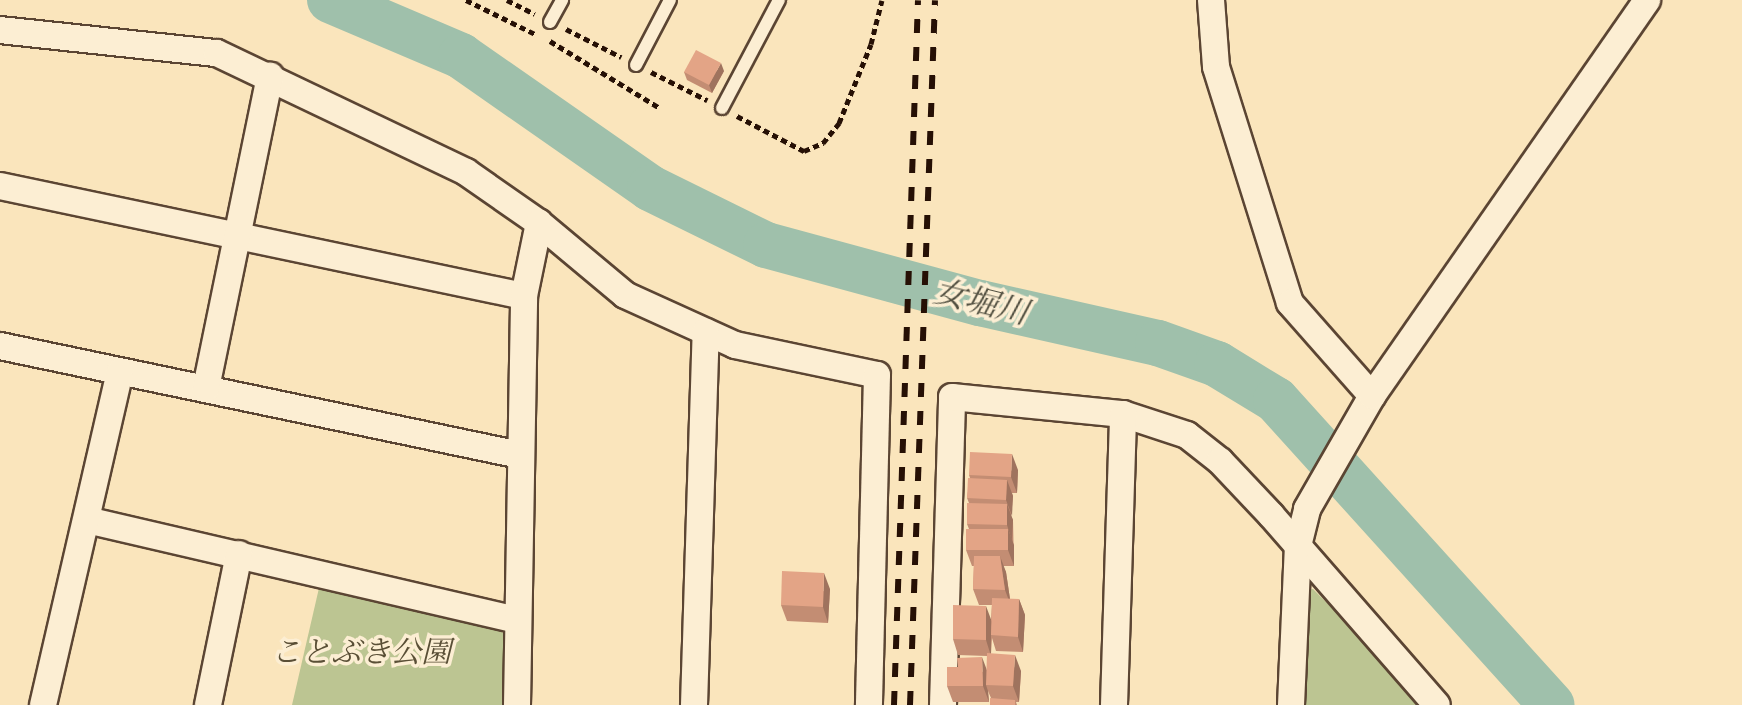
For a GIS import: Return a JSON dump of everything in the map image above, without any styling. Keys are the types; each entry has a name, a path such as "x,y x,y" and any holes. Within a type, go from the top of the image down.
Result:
{"street":[{"path":"1211,0 1216,67 1290,303 1368,404"},
{"path":"1291,705 1298,546 1307,509 1368,404 1647,0"},
{"path":"0,30 217,53 270,75 466,172 539,223 607,284 735,345 877,375 869,705"},
{"path":"206,388 270,75"},
{"path":"0,186 524,296"},
{"path":"517,705 524,296 533,234 539,223"},
{"path":"694,705 706,332"},
{"path":"0,346 520,455"},
{"path":"43,705 120,372"},
{"path":"943,705 952,397 1123,414 1198,444 1298,546 1437,705"},
{"path":"1114,705 1123,414"},
{"path":"87,520 517,620"},
{"path":"208,705 239,554"}],"lane":[{"path":"550,22 562,0"},
{"path":"636,65 670,0"},
{"path":"722,108 779,0"}],"path":[{"path":"466,0 556,44 658,107"}],"green space":[{"name":"ことぶき公園","path":"319,588 492,625 506,635 502,705 292,705"},
{"path":"1313,589 1380,656 1421,705 1300,705 1306,590"}],"building":[{"path":"696,50 721,63 709,85 684,72"},
{"path":"970,452 1012,454 1011,477 969,475"},
{"path":"968,478 1007,480 1006,500 967,498"},
{"path":"967,503 1007,504 1007,525 967,524"},
{"path":"966,529 1008,529 1008,550 966,550"},
{"path":"974,556 1000,556 1005,590 973,589"},
{"path":"782,571 824,573 823,607 781,605"},
{"path":"992,598 1019,599 1018,637 991,635"},
{"path":"953,605 986,606 986,640 953,639"},
{"path":"987,653 1015,655 1013,686 986,685"},
{"path":"982,657 983,686 947,686 947,667 958,667 957,658"},
{"path":"990,698 1015,700 1015,705 990,705"}],"waterway":[{"name":"女堀川","path":"330,0 461,56 650,188 766,245 980,303 1158,343 1217,364 1276,400 1552,705"}],"railway":[{"path":"894,705 918,0"},
{"path":"910,705 935,0"}]}
